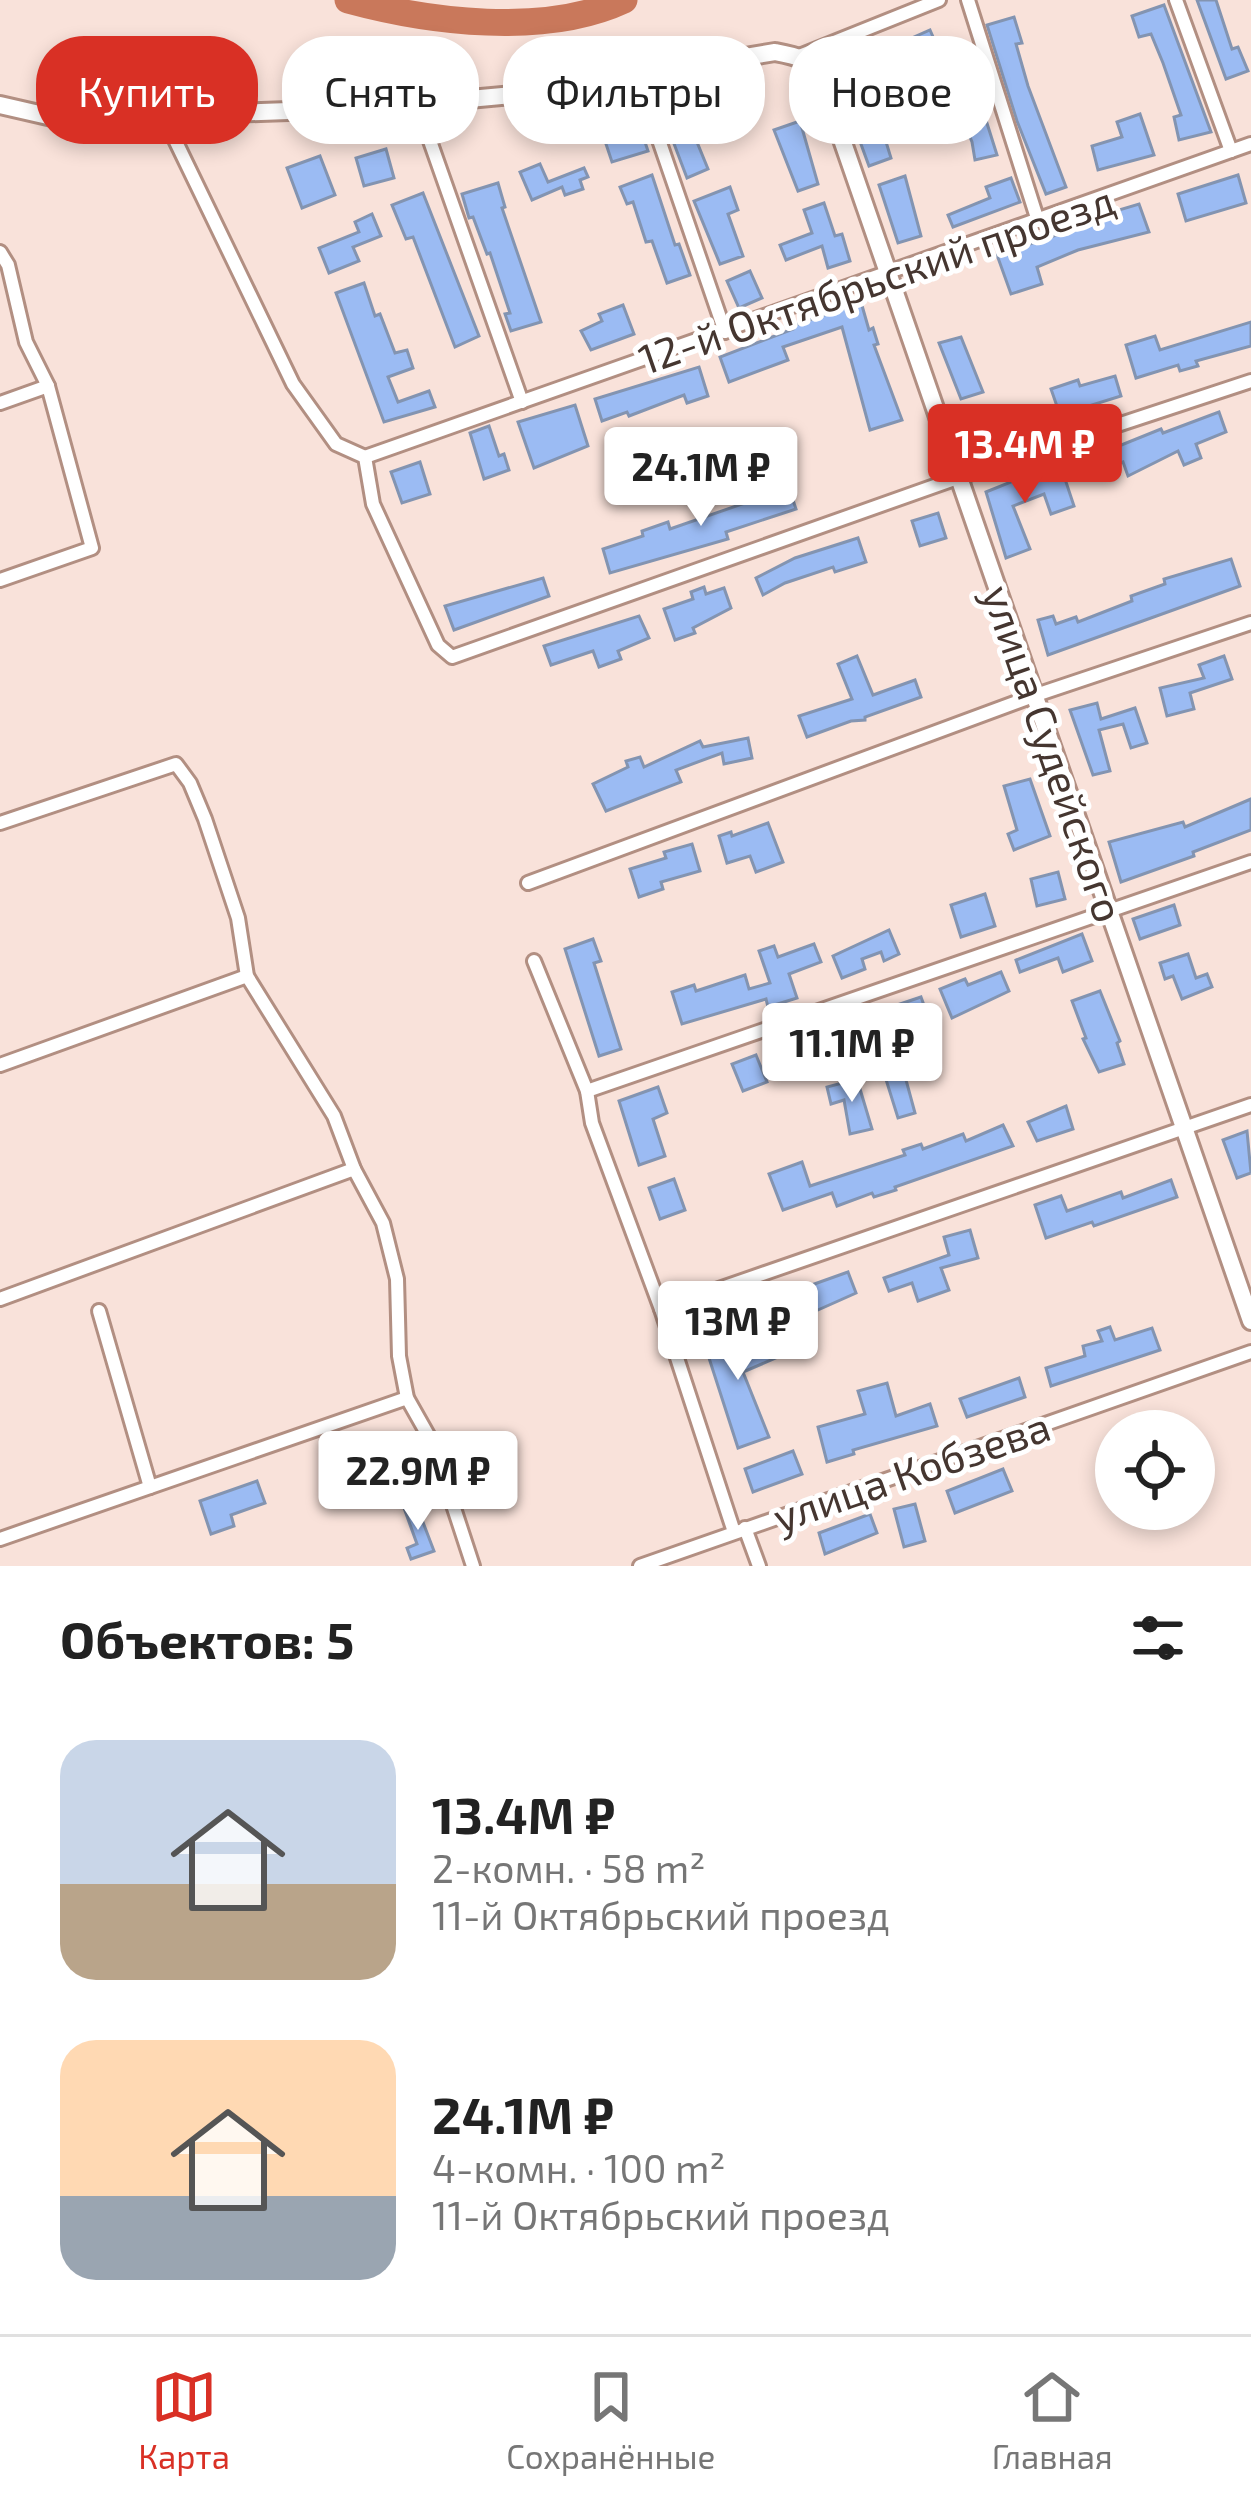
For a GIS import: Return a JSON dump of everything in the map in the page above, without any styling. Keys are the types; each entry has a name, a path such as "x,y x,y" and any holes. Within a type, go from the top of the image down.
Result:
{"street":[{"path":"850,36 939,0"},
{"path":"968,0 1038,221"},
{"path":"1176,0 1231,151"},
{"path":"0,105 36,113"},
{"path":"177,144 293,384 336,444 365,457 373,504 438,644 452,657 960,477 1251,381"},
{"path":"431,144 522,402"},
{"path":"660,144 725,332"},
{"name":"улица Судейского","path":"843,144 1251,1321"},
{"name":"12-й Октябрьский проезд","path":"365,457 1251,144"},
{"path":"0,252 8,265 26,342 48,386 92,548 0,580"},
{"path":"0,403 48,386"},
{"path":"528,884 1034,696 1251,622"},
{"path":"0,823 176,764 190,784 238,918 248,976 334,1116 354,1169 383,1223 397,1279 399,1356 407,1398 433,1444 473,1566"},
{"path":"587,1091 1251,862"},
{"path":"534,962 587,1091 592,1123 740,1530 759,1566"},
{"path":"0,1064 248,976"},
{"path":"662,1309 1251,1105"},
{"path":"0,1299 354,1169"},
{"path":"99,1311 150,1487"},
{"name":"улица Кобзева","path":"640,1566 1251,1352"},
{"path":"0,1539 407,1398"}],"building":[{"path":"1197,0 1216,0 1232,49 1238,47 1248,71 1226,79"},
{"path":"1164,5 1211,132 1179,140 1174,117 1181,115 1163,63 1151,34 1139,37 1132,16"},
{"path":"1014,17 1028,86 1066,187 1046,194 1017,121 995,51 995,36 990,36 987,25"},
{"path":"1140,114 1154,155 1098,170 1092,146 1122,137 1117,122"},
{"path":"789,125 789,144 807,144 818,184 798,191 774,130"},
{"path":"606,144 646,144 648,151 612,162"},
{"path":"674,144 698,144 708,169 687,178"},
{"path":"861,144 887,144 891,158 869,166"},
{"path":"972,144 994,144 997,155 975,160"},
{"path":"386,149 394,178 364,186 356,158"},
{"path":"320,156 335,195 302,208 287,168"},
{"path":"540,164 548,182 584,168 588,177 580,180 583,189 565,195 562,187 532,200 520,172"},
{"path":"652,175 690,275 667,283 633,202 627,204 620,187"},
{"path":"1238,175 1246,203 1186,221 1178,194"},
{"path":"905,176 921,236 898,243 879,185"},
{"path":"1011,178 1020,202 953,227 948,215 990,198 986,187"},
{"path":"498,183 541,322 511,331 505,314 510,313 490,253 473,217 469,218 462,194"},
{"path":"730,187 738,210 728,214 743,256 720,264 694,201"},
{"path":"423,193 479,336 455,347 413,237 406,239 392,205"},
{"path":"824,203 835,236 842,234 850,261 828,268 822,246 786,260 780,245 812,233 804,210"},
{"path":"1139,204 1149,232 1078,250 1037,267 1042,284 1011,294 997,255"},
{"path":"372,214 381,236 353,247 359,261 329,273 319,248 359,232 355,222"},
{"path":"750,271 762,298 739,308 727,281"},
{"path":"364,283 395,353 407,350 413,368 388,377 398,402 429,391 435,407 384,422 336,293"},
{"path":"861,302 902,420 870,430 842,327 783,347 788,360 729,382 720,357"},
{"path":"623,305 634,334 591,350 581,331 602,321 599,314"},
{"path":"1251,322 1251,346 1196,361 1198,366 1180,371 1178,365 1136,378 1126,345 1155,336 1160,350"},
{"path":"961,337 983,392 961,399 939,343"},
{"path":"699,367 708,396 687,403 684,395 602,421 595,399"},
{"path":"1115,376 1121,396 1060,415 1051,389"},
{"path":"575,405 588,446 534,468 518,422"},
{"path":"1006,411 1011,433 978,442 972,420"},
{"path":"1219,412 1226,432 1196,444 1201,458 1184,465 1178,451 1128,476 1123,462 1092,473 1084,453 1107,445 1109,450"},
{"path":"489,426 509,470 484,479 470,433"},
{"path":"420,462 430,494 402,503 391,472"},
{"path":"1062,470 1074,506 1051,514 1044,494 1013,506 1030,549 1006,558 986,492 1026,476 1028,481"},
{"path":"784,473 796,509 726,532 728,539 610,573 603,549 668,522 670,529 765,496 761,481"},
{"path":"938,513 946,538 920,546 912,521"},
{"path":"858,538 866,562 835,572 833,567 763,595 756,578 795,558"},
{"path":"1231,559 1240,586 1048,655 1038,620 1053,616 1056,624 1076,617 1078,622 1132,601 1131,596 1165,584 1164,579"},
{"path":"543,578 549,596 454,630 445,606"},
{"path":"704,587 706,594 724,588 731,608 693,628 695,633 675,640 664,609 693,599 691,592"},
{"path":"639,616 649,638 618,651 621,659 599,667 593,651 551,665 544,646"},
{"path":"857,656 873,695 915,680 921,697 807,737 799,716 852,699 838,664"},
{"path":"1224,656 1232,679 1190,693 1194,709 1167,716 1160,688 1204,678 1199,665"},
{"path":"1097,703 1101,719 1135,708 1147,743 1131,748 1123,724 1099,730 1110,771 1093,775 1070,710"},
{"path":"748,738 752,758 724,764 722,753 676,770 681,782 606,811 593,784 628,767 626,761 640,757 644,767 700,741 703,747"},
{"path":"1030,779 1050,836 1014,850 1008,834 1017,830 1004,786"},
{"path":"1251,799 1251,830 1121,882 1109,842 1183,822 1185,827"},
{"path":"768,823 783,862 756,872 750,856 727,863 719,836"},
{"path":"692,844 700,871 661,882 663,889 639,897 630,869"},
{"path":"1058,872 1065,899 1037,906 1031,879"},
{"path":"985,894 995,926 961,937 951,905"},
{"path":"1174,905 1180,925 1140,939 1133,919"},
{"path":"889,930 899,954 884,961 881,952 862,959 865,969 842,978 833,956"},
{"path":"1082,934 1092,961 1063,972 1058,958 1020,972 1016,960"},
{"path":"593,939 601,961 594,963 621,1049 599,1056 565,949"},
{"path":"814,944 821,962 789,974 797,998 768,1007 766,999 682,1024 672,992 694,985 696,991 745,975 749,989 770,983 759,951 774,946 778,957"},
{"path":"1188,954 1196,978 1207,974 1212,987 1182,999 1173,976 1165,979 1160,963"},
{"path":"1001,972 1009,991 952,1018 940,989 965,979 968,985"},
{"path":"1100,991 1124,1064 1099,1072 1072,1001"},
{"path":"921,997 933,1030 911,1037 900,1004"},
{"path":"810,1038 821,1067 799,1075 788,1045"},
{"path":"756,1055 767,1082 743,1091 732,1064"},
{"path":"911,1059 917,1076 906,1080 915,1113 898,1118 883,1070"},
{"path":"857,1079 872,1129 850,1134 844,1100 831,1104 827,1087"},
{"path":"658,1087 667,1113 653,1119 665,1156 639,1165 619,1101"},
{"path":"1066,1106 1073,1129 1037,1141 1028,1122"},
{"path":"1003,1125 1013,1146 896,1190 837,1206 832,1193 783,1210 769,1174 802,1162 810,1186 905,1155 903,1150 921,1144 923,1149 963,1134 966,1141"},
{"path":"1247,1131 1251,1173 1237,1178 1223,1140"},
{"path":"674,1179 685,1210 660,1219 649,1188"},
{"path":"1171,1180 1177,1197 1046,1238 1035,1205 1061,1196 1067,1211"},
{"path":"970,1230 978,1258 941,1268 949,1290 918,1301 912,1283 889,1291 884,1278 949,1255 944,1237"},
{"path":"848,1272 856,1293 782,1326 775,1298"},
{"path":"723,1318 728,1334 720,1336 730,1364 753,1356 750,1350 769,1342 772,1349 782,1345 785,1354 743,1372 769,1437 738,1448 699,1327"},
{"path":"1110,1327 1115,1340 1152,1328 1160,1350 1051,1386 1046,1368 1085,1356 1083,1346 1102,1341 1098,1331"},
{"path":"1019,1378 1025,1397 967,1417 960,1399"},
{"path":"887,1383 896,1416 930,1404 937,1426 827,1462 818,1427 865,1414 858,1391"},
{"path":"793,1451 802,1474 753,1492 745,1469"},
{"path":"1003,1469 1012,1491 955,1513 947,1491"},
{"path":"257,1481 265,1503 231,1515 234,1526 211,1534 200,1501"},
{"path":"416,1504 434,1551 411,1559 407,1548 417,1544 404,1508"},
{"path":"915,1504 925,1541 904,1547 894,1509"},
{"path":"870,1514 877,1533 825,1554 819,1533"}],"waterway":[{"path":"348,0 487,22 559,19 624,0"}]}
